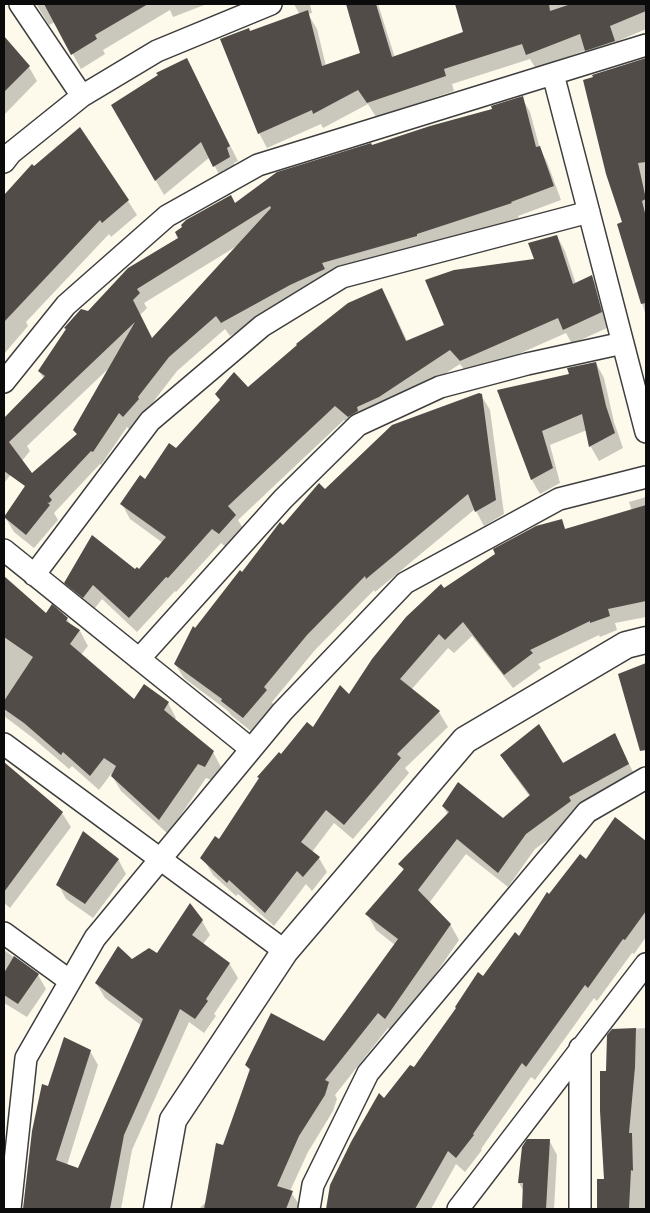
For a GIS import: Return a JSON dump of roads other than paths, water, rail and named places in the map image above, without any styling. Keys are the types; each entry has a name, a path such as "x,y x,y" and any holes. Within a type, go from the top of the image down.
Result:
{"street":[{"path":"20,4 82,96"},
{"path":"4,162 11,153 82,96 157,51 271,4"},
{"path":"4,382 66,305 167,216 258,165 646,45"},
{"path":"553,74 646,432"},
{"path":"34,576 150,420 262,326 342,277 589,212"},
{"path":"139,659 283,498 358,424 440,387 527,364 623,343"},
{"path":"10,1209 26,1058 95,938 282,712 405,583 559,499 646,477"},
{"path":"4,550 251,749"},
{"path":"157,1209 173,1120 285,951 465,740 626,645 646,640"},
{"path":"4,744 285,951"},
{"path":"309,1209 314,1185 368,1073 587,812 646,778"},
{"path":"4,933 70,982"},
{"path":"458,1209 646,964"},
{"path":"580,1048 580,1209"}]}
